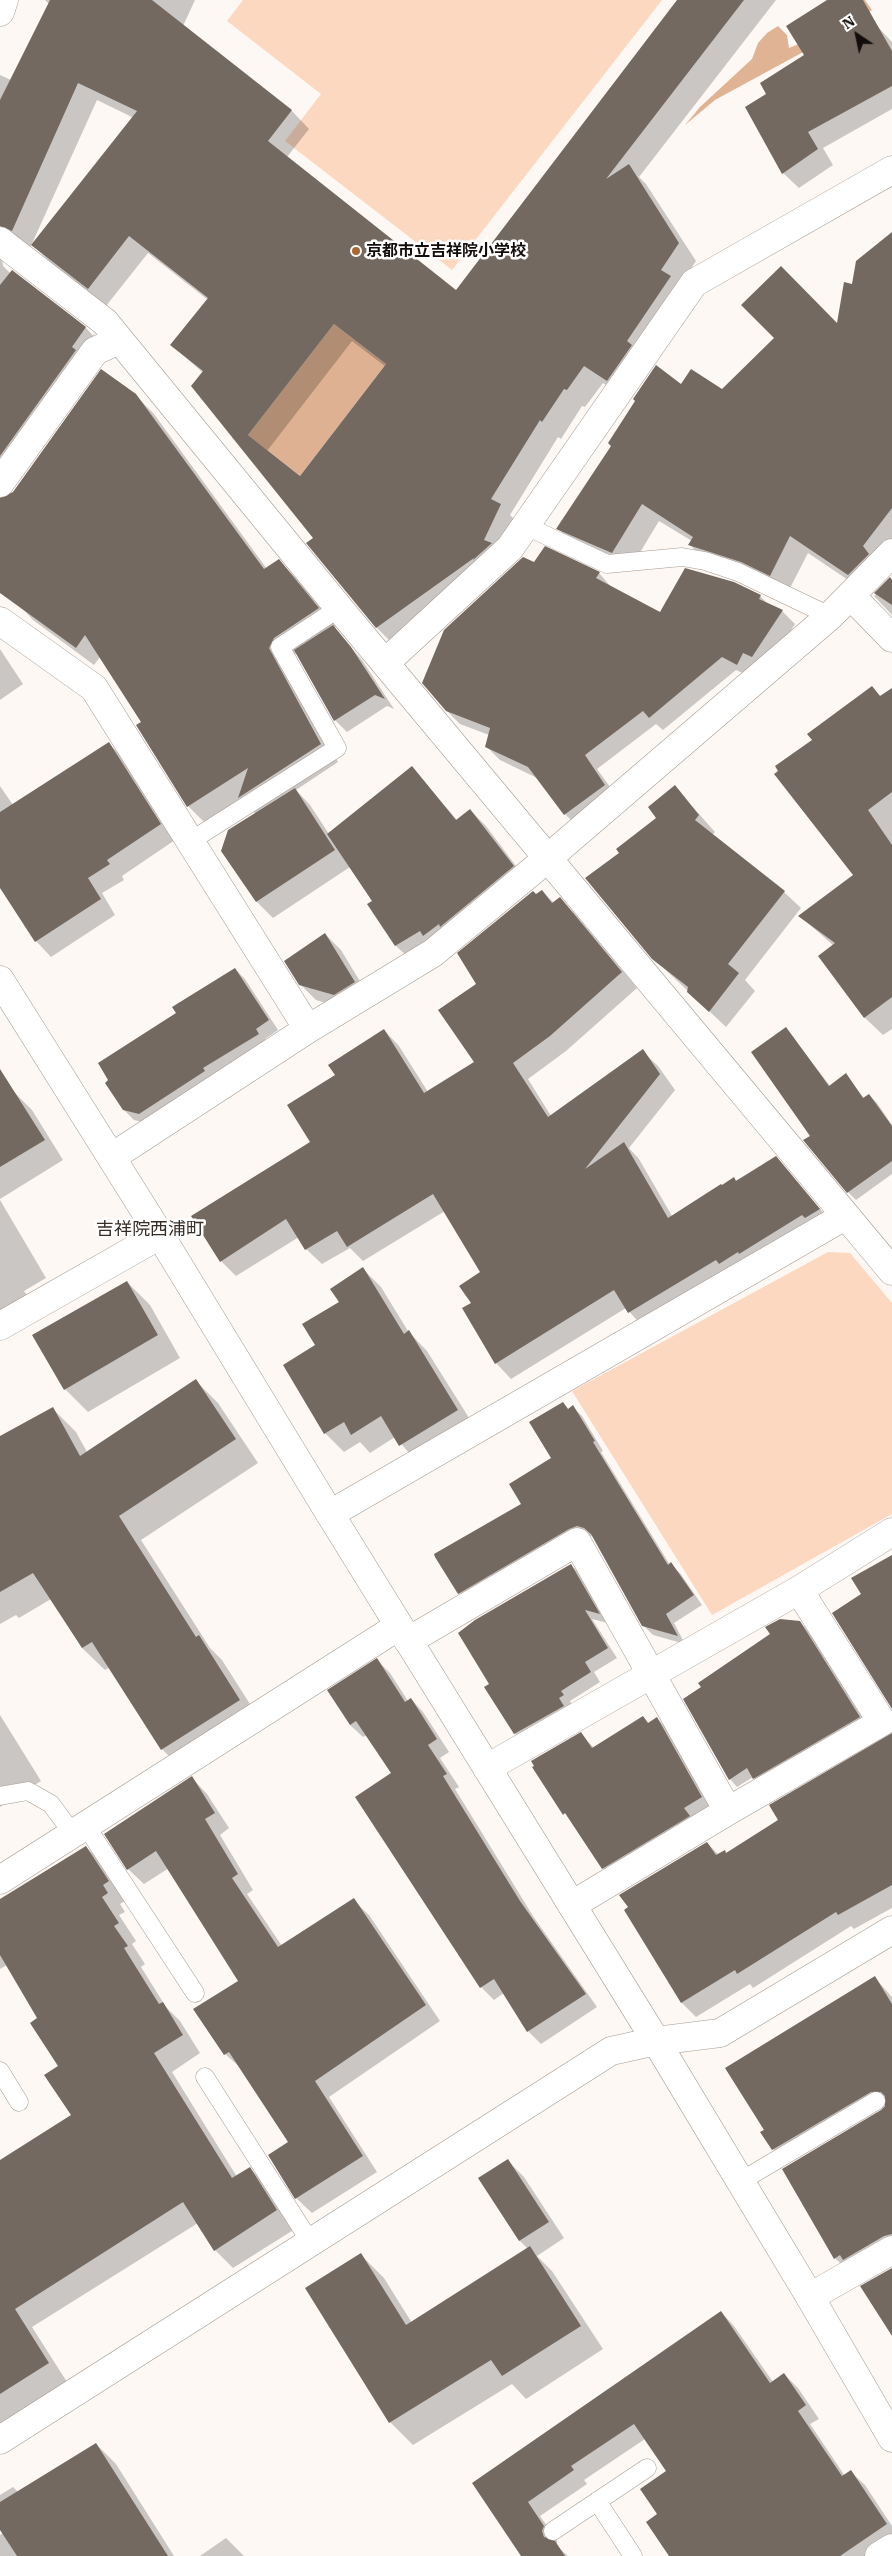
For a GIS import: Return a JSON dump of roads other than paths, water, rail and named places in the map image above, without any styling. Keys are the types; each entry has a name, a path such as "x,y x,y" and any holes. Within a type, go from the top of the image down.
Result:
{"street":[{"path":"0,12 4,0"},
{"path":"386,662 510,548 694,283 892,170"},
{"path":"0,241 105,322 339,608 386,662 892,1271"},
{"path":"0,483 96,351 119,340"},
{"path":"112,1157 308,1029 433,953 548,858 830,616 892,553"},
{"path":"851,596 892,638"},
{"path":"0,621 94,688 308,1029"},
{"path":"0,980 112,1157 403,1633 656,2041 810,2297 892,2438"},
{"path":"330,1514 845,1216"},
{"path":"0,1326 160,1235"},
{"path":"487,1768 799,1590 892,1532"},
{"path":"0,1880 403,1633 577,1542 728,1811"},
{"path":"572,1905 728,1811 882,1722 799,1590"},
{"path":"0,2440 611,2051 656,2041 720,2033 892,1930"},
{"path":"810,2297 892,2250"},
{"path":"879,2556 892,2548"}],"lane":[{"path":"526,526 608,564 682,557 704,561 738,572 830,616"},
{"path":"189,842 337,748 280,647 339,608"},
{"path":"0,1796 28,1791 50,1804 80,1830 195,1993"},
{"path":"0,2071 19,2102"},
{"path":"206,2077 311,2243"},
{"path":"741,2181 876,2102"},
{"path":"553,2531 647,2468"},
{"path":"597,2501 633,2556"}],"place":[{"name":"京都市立吉祥院小学校","path":"356,251"}],"district":[{"name":"吉祥院西浦町","path":"150,1230"}]}
